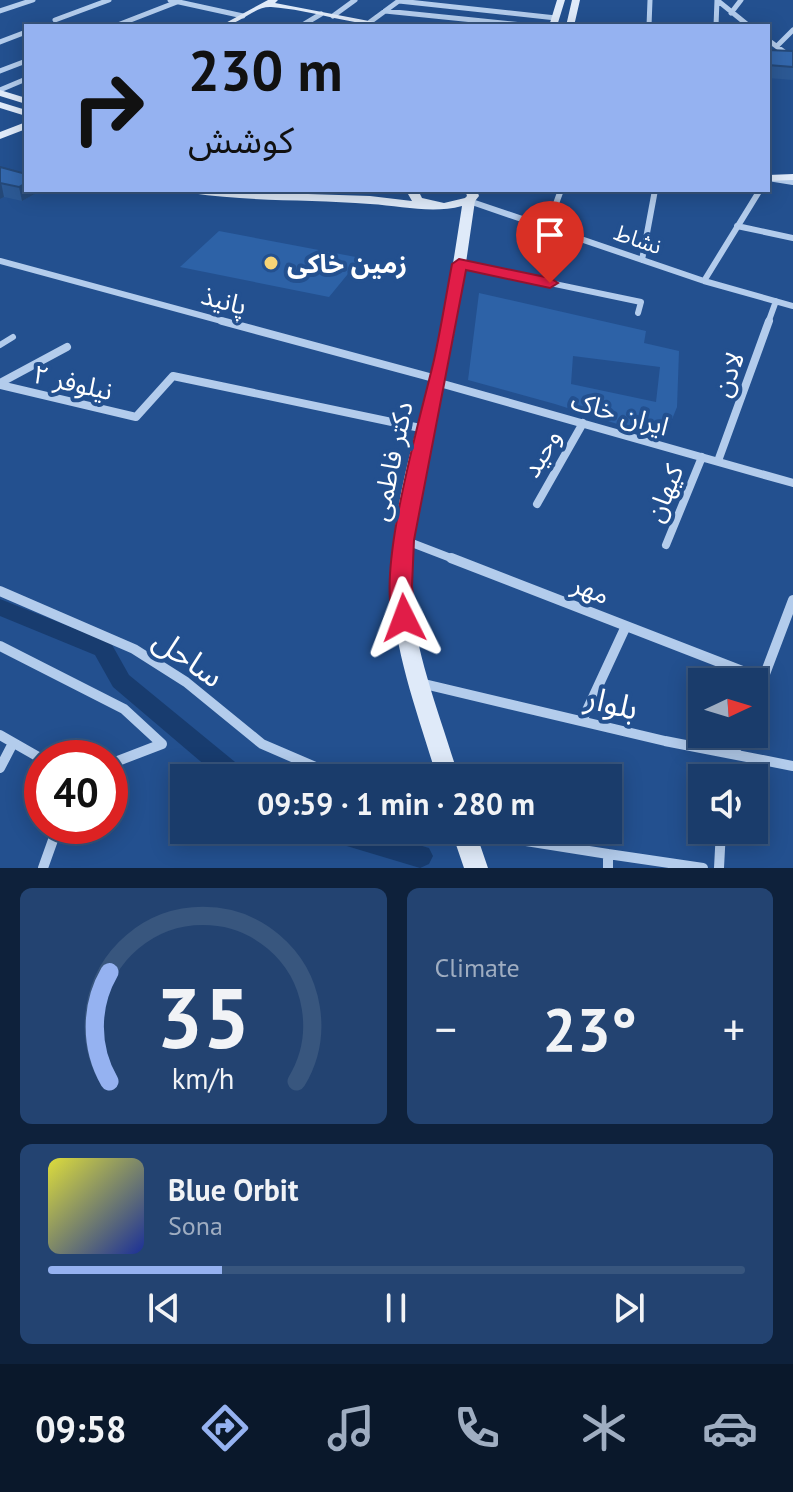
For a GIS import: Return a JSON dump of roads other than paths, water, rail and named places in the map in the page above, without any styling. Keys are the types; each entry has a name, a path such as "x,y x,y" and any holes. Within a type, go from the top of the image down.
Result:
{"street":[{"path":"0,11 33,0"},
{"path":"55,20 109,0"},
{"path":"170,0 243,16"},
{"path":"333,16 355,0"},
{"path":"483,10 493,0"},
{"path":"228,24 270,2 374,24 399,1 428,2 554,22 561,0"},
{"path":"570,24 576,0"},
{"path":"649,24 650,0"},
{"path":"717,0 746,24"},
{"path":"716,24 717,0"},
{"path":"731,13 741,0"},
{"path":"120,24 177,2"},
{"path":"385,11 512,24"},
{"path":"304,24 321,14"},
{"path":"777,46 793,30"},
{"path":"0,42 24,33"},
{"path":"770,41 792,58"},
{"path":"770,56 792,58"},
{"path":"0,71 24,62"},
{"path":"0,91 24,80"},
{"path":"0,91 24,100"},
{"path":"0,105 24,112"},
{"path":"0,135 24,123"},
{"path":"0,135 24,134"},
{"path":"770,178 793,179"},
{"path":"231,192 437,207 459,206 471,193"},
{"path":"415,192 418,201 437,207"},
{"path":"547,228 560,192"},
{"path":"642,260 655,192"},
{"path":"704,281 759,192"},
{"name":"نشاط","path":"471,193 547,228 704,281 793,306"},
{"name":"دکتر فاطمی","path":"444,764 404,618 401,586 404,540 471,193"},
{"path":"737,226 793,238"},
{"name":"پانیذ","path":"0,261 437,380"},
{"path":"459,264 641,302 638,313"},
{"name":"لادن","path":"718,461 776,301"},
{"path":"0,384 67,347"},
{"name":"نیلوفر ۲","path":"0,384 136,417 173,376 426,430"},
{"name":"ایران خاک","path":"437,380 793,483"},
{"name":"وحید","path":"537,504 583,423"},
{"name":"کیهان","path":"666,545 702,457"},
{"name":"مهر","path":"404,540 735,668"},
{"name":"ساحل","path":"0,591 134,649 186,682 262,744 308,764"},
{"path":"767,668 793,600"},
{"path":"582,721 626,626"},
{"path":"3,651 124,709 162,744 128,757"},
{"name":"بلوار","path":"420,683 793,766"},
{"path":"0,735 24,749"},
{"path":"0,768 13,743"},
{"path":"734,754 736,748"},
{"path":"43,868 52,844"},
{"path":"468,844 476,868"},
{"path":"526,844 608,861 703,868"},
{"path":"719,868 720,844"}],"lane":[{"path":"0,345 13,337"}],"waterway":[{"path":"0,607 103,649 121,681 220,764"},
{"path":"378,844 420,856"}],"place":[{"name":"زمین خاکی","path":"271,263"}]}
